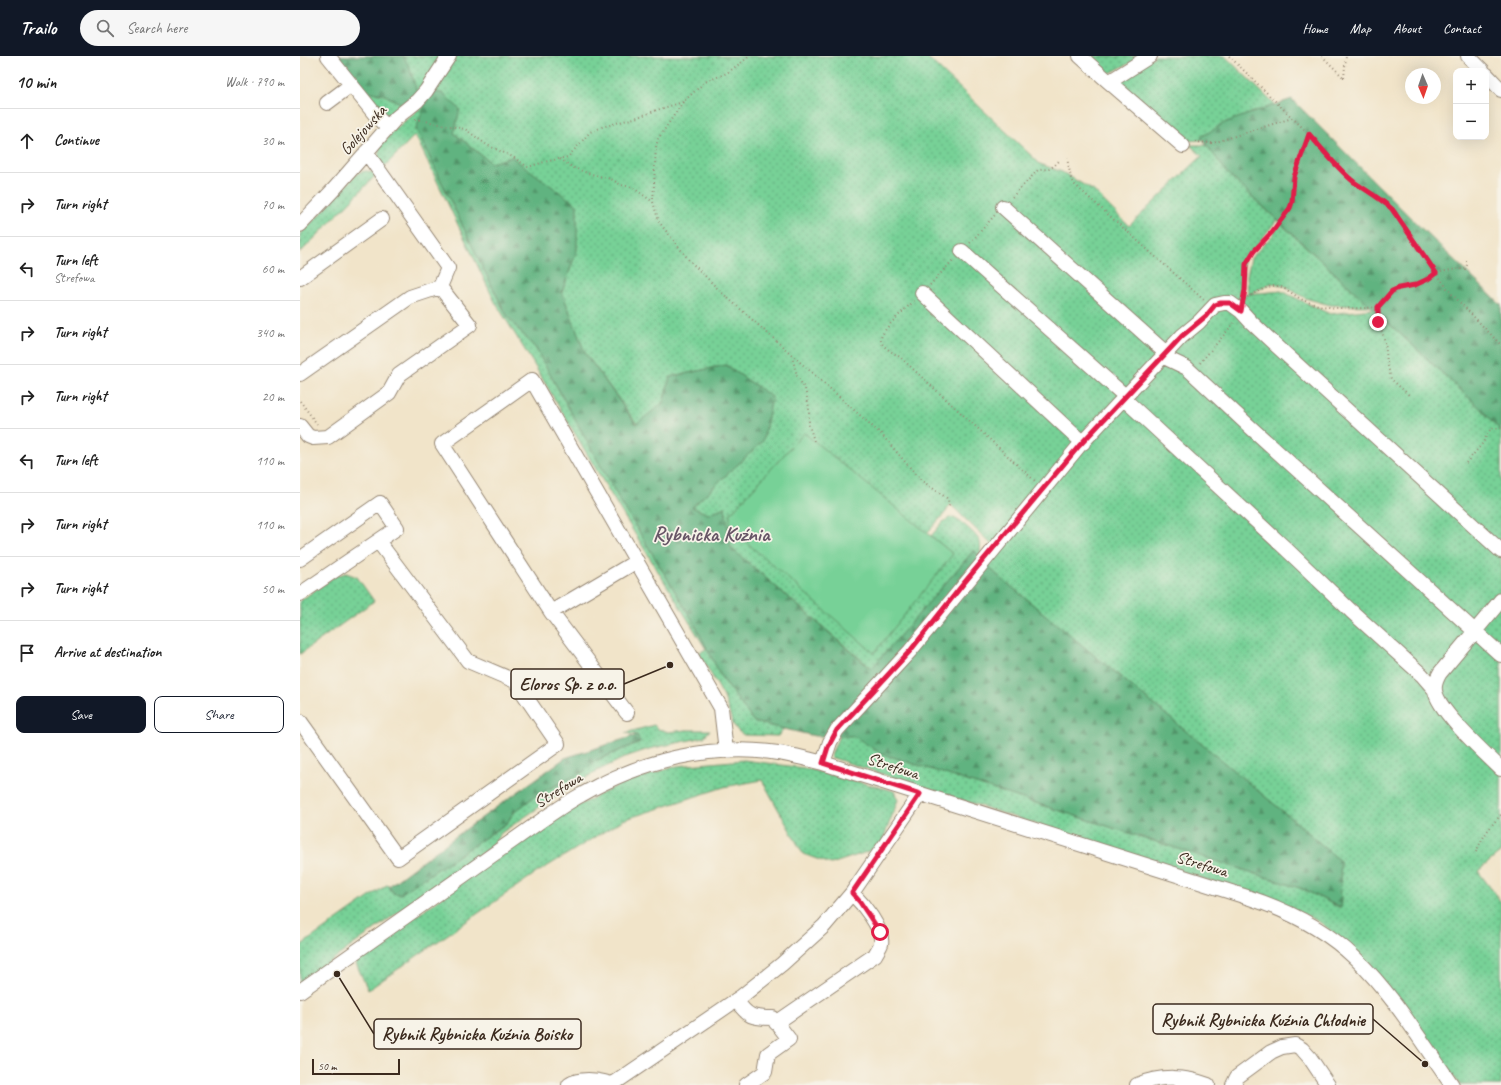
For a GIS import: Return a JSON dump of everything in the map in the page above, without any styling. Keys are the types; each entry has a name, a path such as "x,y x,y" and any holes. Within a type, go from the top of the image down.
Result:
{"street":[{"path":"328,56 387,127"},
{"name":"Golejowska","path":"300,224 332,192 387,127 426,91 449,56"},
{"path":"1080,56 1182,146"},
{"path":"1110,82 1150,56"},
{"path":"1468,56 1480,68"},
{"path":"1489,77 1501,90"},
{"path":"327,103 351,85"},
{"path":"300,374 410,297 440,286 448,268 366,152"},
{"path":"1003,207 1165,355 1187,368 1254,431 1501,655"},
{"path":"300,278 382,219"},
{"path":"962,251 1124,397 1351,611 1422,675 1435,690 1447,712 1456,724 1501,769"},
{"path":"300,426 308,436 313,438 320,439 328,437 389,393 399,375 470,325 440,286"},
{"path":"922,293 1083,443"},
{"path":"823,763 828,747 837,730 910,651 964,583 1083,443 1182,336 1206,316 1212,308 1220,303 1242,305 1261,332 1501,552"},
{"path":"627,713 551,612 442,444 532,380 721,708 726,751"},
{"path":"300,559 380,502 397,528 300,594"},
{"path":"300,721 398,858 558,744 515,681 468,661 378,541"},
{"path":"551,612 637,561"},
{"path":"1435,690 1436,680 1440,673 1501,600"},
{"name":"Strefowa","path":"300,992 542,820 581,795 612,779 649,765 686,756 726,751 778,753 823,763 1250,898 1279,908 1302,919 1339,944 1366,969 1396,1006 1452,1085"},
{"path":"569,1085 572,1082 592,1080 614,1085 736,1000 782,964 824,926 852,893 920,794"},
{"path":"776,1023 875,955 881,944 880,932 860,902 852,893"},
{"path":"736,1000 745,1013 759,1018 773,1018 789,1039 768,1054 765,1072 746,1085"},
{"path":"1233,1085 1237,1077 1271,1052 1282,1047 1295,1045 1302,1049 1310,1058 1328,1085"},
{"path":"1137,1085 1161,1078 1197,1080 1208,1085"}],"path":[{"path":"750,56 727,73 705,82 683,102 658,139 656,147 653,202 659,222 689,260 720,291 881,434 921,480 948,499 949,506"},
{"path":"1229,56 1309,134 1340,169 1392,209 1449,291 1501,345"},
{"path":"1322,56 1344,78 1346,56"},
{"path":"406,109 424,122 465,129 487,144 513,157 528,167 568,157 590,132 683,102"},
{"path":"1182,146 1192,142 1213,143 1292,118"},
{"path":"1200,363 1236,320 1242,305 1245,290 1245,270 1248,259 1272,232 1290,208 1292,202 1294,177 1309,134"},
{"path":"1068,158 1071,178 1075,185 1212,308"},
{"path":"560,159 572,167 587,173 611,179 621,185 632,187 653,202"},
{"path":"1410,396 1392,378 1387,362 1385,342 1378,322 1378,307 1392,291 1415,285 1428,279 1436,273 1456,269 1465,269 1467,261"},
{"path":"1247,297 1258,291 1278,286 1305,301 1328,307 1378,307"},
{"path":"792,355 797,376 805,389 809,407 810,425 814,441"},
{"path":"300,401 317,425 328,437"},
{"path":"1466,463 1483,444 1487,434 1491,430 1501,428"},
{"path":"1476,852 1482,838 1501,815"}],"green space":[{"path":"338,56 403,56 409,66 417,92 402,104 385,95 364,90"},
{"path":"403,56 443,56 416,97"},
{"path":"452,56 926,56 1040,164 1062,172 1094,191 1129,226 1202,156 1190,145 1207,145 1228,174 1277,220 1255,247 1244,257 1243,288 1241,295 1248,294 1247,276 1251,258 1273,235 1280,223 1370,306 1330,305 1305,298 1285,286 1272,283 1249,294 1281,291 1330,314 1373,309 1480,408 1501,431 1501,852 1478,871 1501,902 1501,1085 1460,1085 1337,936 1321,923 1290,907 830,757 839,736 854,735 880,753 1303,889 1340,908 1340,861 1303,828 996,574 985,562 993,544 990,543 950,504 946,512 927,533 804,433 730,514 953,554 931,536 943,522 951,517 967,527 980,542 981,558 974,550 872,669 731,548 725,507 708,514 692,507 763,441 772,397 726,365 670,377 663,403 637,424 585,353 562,292 577,250 512,157 491,163 454,133 416,129 507,316 536,349 618,497 693,621 722,678 754,722 784,729 778,736 744,735 738,731 733,724 724,697 699,653 706,649 495,302 415,135 383,168 378,158 380,146 394,130 420,108"},
{"path":"1091,56 1144,56 1110,73"},
{"path":"1155,56 1225,56 1275,105 1251,113 1201,137 1203,140 1186,141 1117,80"},
{"path":"364,90 385,95 402,104 398,105 387,118"},
{"path":"434,92 442,93 460,109 454,133 491,163 512,157 577,205 577,250 562,292 585,353 636,424 663,403 670,377 726,365 772,397 763,441 692,507 708,514 725,507 731,548 871,669 974,550 996,574 1303,828 1340,861 1341,908 1303,889 880,753 854,736 815,736 754,722 722,678 693,621 618,497 536,349 507,316 416,129 425,104"},
{"path":"1292,99 1416,223 1501,305 1501,431 1480,408 1228,174 1201,137 1226,122"},
{"path":"366,171 372,172 376,175 300,253 300,234 358,173"},
{"path":"804,433 953,554 874,653 730,528 730,514"},
{"path":"346,573 357,577 374,601 300,654 300,601 335,576"},
{"path":"654,725 658,729 669,732 710,730 704,737 649,749 628,756 595,772 501,833 492,846 300,982 300,946 388,884 393,893 400,894 507,823 513,813 535,796 585,771 595,761 640,742 637,735 625,733"},
{"path":"637,735 640,742 595,761 585,771 535,796 513,813 507,823 400,894 393,893 389,886 565,758"},
{"path":"744,760 804,768 894,791 898,800 882,842 867,852 831,864 803,854 762,780 724,787 623,820 533,875 368,990 355,961 482,868 576,807 620,784 677,766"}],"place":[{"name":"Eloros Sp. z o.o.","path":"670,665"},
{"name":"Rybnik Rybnicka Kuźnia Boisko","path":"337,974"},
{"name":"Rybnik Rybnicka Kuźnia Chłodnie","path":"1425,1064"}],"district":[{"name":"Rybnicka Kuźnia","path":"711,534"}],"route":[{"path":"880,932 860,902 852,893 920,794 823,763 833,736 910,651 964,583 1043,491 1079,446 1182,336 1206,316 1215,305 1220,303 1230,303 1241,311 1245,290 1246,264 1254,251 1272,232 1290,208 1292,202 1294,177 1309,134 1340,169 1392,209 1436,273 1428,279 1415,285 1392,291 1378,307 1378,322"}]}
